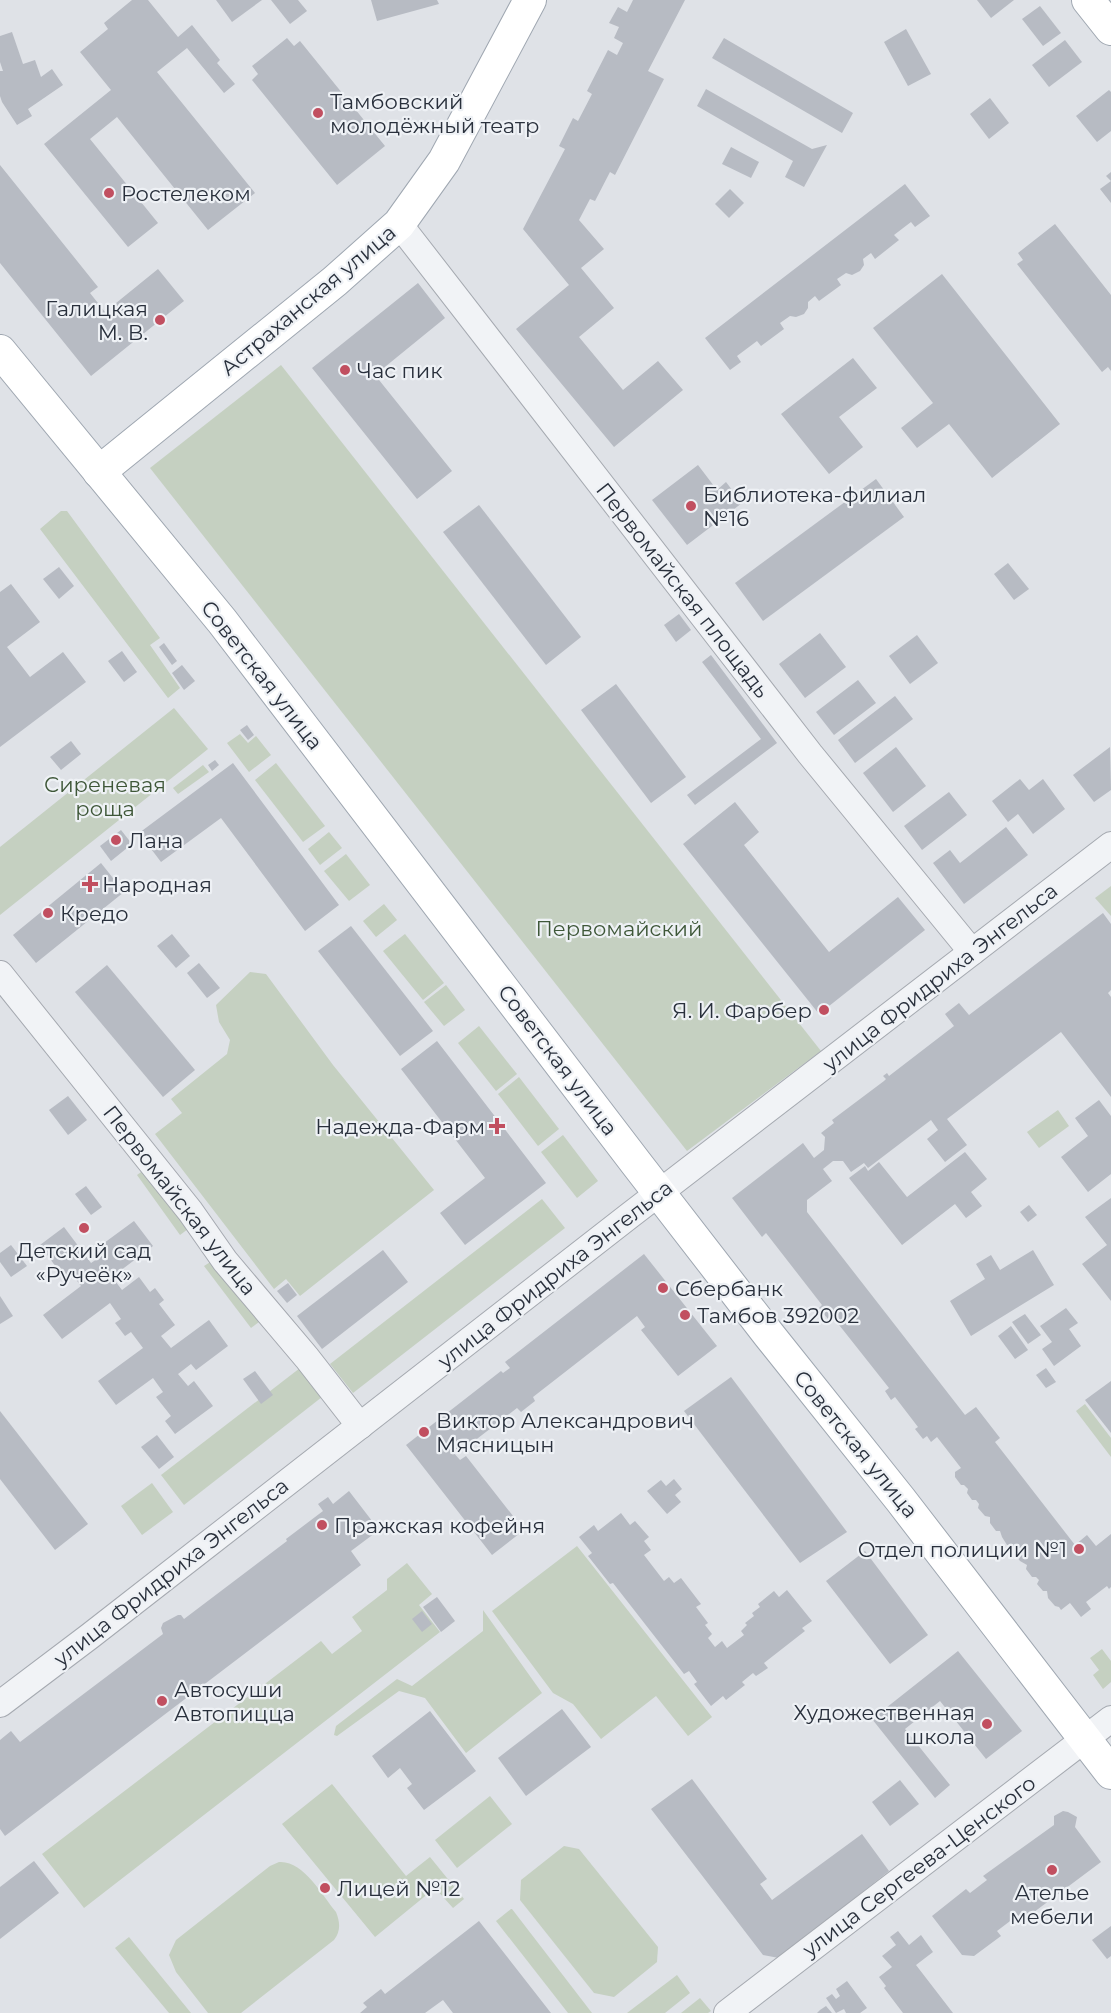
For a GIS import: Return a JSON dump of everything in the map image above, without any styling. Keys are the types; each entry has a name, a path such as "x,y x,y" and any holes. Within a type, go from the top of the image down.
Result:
{"main road":[{"name":"Астраханская улица","path":"99,472 335,281 399,224 422,195 449,153 530,0"},
{"path":"1088,0 1111,29"},
{"name":"Советская улица","path":"0,351 222,621 769,1335 900,1498 1111,1773"}],"street":[{"name":"Первомайская площадь","path":"399,224 810,754 972,952"},
{"name":"улица Фридриха Энгельса","path":"0,1704 1111,845"},
{"name":"Первомайская улица","path":"0,974 183,1202 225,1260 360,1426"},
{"name":"улица Сергеева-Ценского","path":"727,2013 1111,1719"}],"green space":[{"name":"Первомайский","path":"281,365 821,1051 687,1151 150,468"},
{"path":"61,511 67,511 160,638 150,645 180,688 168,698 40,529"},
{"name":"Сиреневая роща","path":"174,708 208,749 0,915 0,847"},
{"path":"240,734 248,743 256,736 271,755 249,772 227,743"},
{"path":"276,763 325,826 303,842 255,780"},
{"path":"203,765 209,772 178,794 173,788"},
{"path":"329,832 342,848 320,865 308,849"},
{"path":"346,854 370,885 349,901 324,871"},
{"path":"1111,886 1111,916 1095,898"},
{"path":"384,904 397,920 376,937 363,921"},
{"path":"405,934 444,983 423,1000 383,951"},
{"path":"250,972 266,974 333,1065 434,1190 300,1296 286,1279 274,1289 155,1134 182,1113 171,1099 227,1054 230,1040 219,1022 216,1005"},
{"path":"446,985 465,1010 444,1026 424,1002"},
{"path":"479,1026 517,1074 496,1091 458,1043"},
{"path":"519,1077 559,1129 538,1146 498,1094"},
{"path":"1058,1110 1069,1126 1039,1148 1027,1132"},
{"path":"563,1135 598,1181 577,1198 541,1152"},
{"path":"144,1170 188,1229 180,1235 137,1175"},
{"path":"542,1199 565,1228 353,1393 330,1364"},
{"path":"212,1261 259,1322 251,1328 204,1266"},
{"path":"300,1368 322,1397 184,1505 161,1475"},
{"path":"1085,1404 1111,1438 1111,1457 1076,1411"},
{"path":"152,1483 173,1512 142,1535 121,1506"},
{"path":"577,1546 712,1717 688,1736 656,1696 601,1739 573,1704 553,1693 492,1611"},
{"path":"407,1563 432,1594 419,1605 440,1632 84,1908 42,1854 321,1641 332,1654 362,1631 352,1617 387,1590 387,1579"},
{"path":"483,1610 542,1693 466,1753 425,1698 399,1691 337,1736 334,1735 336,1726 397,1679 412,1686 483,1631"},
{"path":"1102,1649 1111,1661 1111,1682 1103,1689 1093,1675 1099,1670 1090,1658"},
{"path":"332,1784 406,1876 430,1857 464,1899 453,1908 435,1888 375,1937 282,1824"},
{"path":"490,1796 512,1824 457,1868 435,1840"},
{"path":"564,1846 579,1849 658,1947 657,1962 614,1997 594,1993 520,1900 521,1880"},
{"path":"279,1862 288,1863 304,1872 318,1888 336,1912 338,1933 334,1940 241,2013 208,2013 176,1972 169,1955 176,1940 270,1866"},
{"path":"511,1909 592,2013 568,2013 496,1921"},
{"path":"129,1937 191,2013 169,2013 115,1948"},
{"path":"677,1975 690,1993 665,2013 627,2013"},
{"path":"700,1998 711,2011 681,2013"}],"building":[{"path":"132,0 148,0 178,37 192,25 220,60 217,63 235,84 224,93 187,48 157,72 255,193 208,230 117,117 90,139 158,223 128,247 44,144 111,90 80,52 108,29 104,23"},
{"path":"216,0 262,0 232,22"},
{"path":"271,0 298,0 307,11 290,24"},
{"path":"371,0 437,0 439,4 377,21"},
{"path":"633,0 685,0 648,71 664,79 615,175 610,172 595,201 590,199 579,220 604,249 581,268 614,308 579,337 623,390 658,361 683,390 614,447 516,329 569,285 523,229 565,149 559,146 573,118 578,121 592,94 587,91 608,50 617,55 623,43 614,38 619,27 609,23 618,7 627,12"},
{"path":"977,0 1014,0 991,18"},
{"path":"1040,6 1061,33 1043,46 1022,19"},
{"path":"906,29 931,74 908,86 884,42"},
{"path":"12,32 23,64 35,60 41,77 52,69 63,85 28,109 32,116 17,125 0,96 0,71 3,71 0,62 0,36"},
{"name":"Тамбовский молодёжный театр","path":"287,38 294,46 300,41 385,146 337,185 252,80 258,74 252,66"},
{"path":"724,38 853,113 842,133 712,58"},
{"path":"1065,40 1082,62 1049,87 1032,65"},
{"path":"706,89 812,149 827,145 804,187 785,177 793,161 697,106"},
{"path":"1109,90 1111,92 1111,131 1097,142 1076,116"},
{"path":"990,98 1009,123 989,139 970,114"},
{"path":"731,147 759,162 751,178 722,164"},
{"path":"0,165 98,287 90,293 105,312 158,269 184,301 91,376 0,263"},
{"path":"1111,181 1111,203 1100,189"},
{"path":"905,184 930,216 915,227 911,222 894,235 899,240 875,259 871,253 863,259 864,265 860,271 852,275 846,273 837,279 841,285 819,301 815,296 808,302 808,308 804,314 796,317 790,316 780,323 784,329 761,346 757,341 737,356 741,362 730,370 705,338"},
{"path":"730,189 744,203 729,218 715,204"},
{"path":"1055,224 1111,295 1111,371 1108,367 1102,372 1017,264 1023,260 1018,253"},
{"path":"942,274 1060,424 992,478 949,424 917,448 901,428 933,403 873,328"},
{"path":"418,283 445,318 375,375 452,471 417,499 312,368"},
{"path":"853,358 877,388 839,417 863,447 829,474 781,414"},
{"path":"698,465 717,490 726,482 742,503 687,545 652,500"},
{"path":"876,479 904,517 763,621 735,583"},
{"path":"479,505 581,637 546,665 443,532"},
{"path":"1008,563 1029,589 1014,600 994,574"},
{"path":"59,567 74,586 59,599 43,579"},
{"path":"11,584 40,622 7,647 30,677 63,652 86,682 0,747 0,592"},
{"path":"679,614 691,630 676,642 664,625"},
{"path":"820,633 846,667 805,698 779,664"},
{"path":"917,635 938,663 910,684 889,656"},
{"path":"164,643 177,661 172,665 159,647"},
{"path":"122,651 137,672 124,682 108,661"},
{"path":"711,655 777,743 695,805 687,795 761,739 702,662"},
{"path":"182,665 195,681 184,690 172,673"},
{"path":"858,680 876,703 834,735 816,712"},
{"path":"616,684 686,777 651,803 581,710"},
{"path":"895,696 913,719 855,763 838,740"},
{"path":"247,725 254,735 248,740 240,730"},
{"path":"71,741 81,754 61,770 50,757"},
{"path":"896,747 926,786 893,812 863,773"},
{"path":"1110,747 1111,790 1094,802 1073,775"},
{"path":"215,760 219,765 212,771 208,765"},
{"path":"233,763 339,905 305,931 221,818 161,862 139,833"},
{"path":"1020,779 1029,790 1043,779 1065,809 1033,834 1018,814 1008,822 992,801"},
{"path":"949,792 967,815 922,850 904,826"},
{"path":"735,802 759,832 744,845 829,952 898,897 925,930 819,1014 683,844"},
{"path":"1006,827 1028,855 964,904 933,863 950,850 960,863"},
{"path":"121,830 132,844 111,861 100,846"},
{"path":"101,863 124,892 36,963 13,935"},
{"path":"1103,913 1111,924 1111,990 1108,993 1111,997 1111,1097 1061,1032 947,1119 967,1145 945,1162 927,1139 938,1130 931,1120 868,1168 864,1163 851,1172 843,1161 833,1161 823,1169 832,1181 807,1200 807,1212 965,1415 976,1407 1000,1438 995,1442 1075,1545 1087,1535 1096,1546 1111,1534 1111,1587 1109,1589 1107,1586 1086,1602 1091,1609 1081,1617 1070,1603 1061,1610 1048,1598 1047,1591 1043,1591 1037,1584 1039,1580 1032,1577 1026,1569 1027,1565 1020,1561 1014,1553 1014,1548 1007,1545 1000,1531 996,1531 990,1523 990,1517 985,1516 978,1508 979,1504 967,1493 968,1489 961,1485 955,1477 955,1472 961,1468 937,1437 931,1442 927,1436 923,1439 915,1429 918,1427 895,1397 891,1400 885,1391 889,1388 832,1316 828,1319 819,1308 822,1305 766,1233 762,1237 732,1198 803,1143 814,1158 824,1150 825,1137 821,1133 834,1123 832,1120 884,1081 886,1079 883,1076 887,1073 889,1076 954,1026 945,1014 959,1003 969,1015"},
{"path":"351,926 433,1031 400,1056 318,951"},
{"path":"172,934 190,956 176,968 157,946"},
{"path":"199,963 220,988 207,998 187,973"},
{"path":"107,965 195,1070 163,1097 75,992"},
{"path":"437,1041 546,1183 465,1245 440,1213 485,1178 401,1069"},
{"path":"68,1096 87,1120 68,1135 49,1110"},
{"path":"1099,1100 1111,1116 1111,1174 1088,1192 1061,1157 1088,1136 1075,1118"},
{"path":"965,1152 987,1179 971,1192 982,1206 966,1218 955,1204 902,1245 849,1178 865,1166 868,1171 879,1162 907,1197"},
{"path":"86,1186 102,1207 91,1215 75,1194"},
{"path":"1111,1198 1111,1301 1082,1264 1107,1245 1085,1217"},
{"path":"1029,1205 1037,1215 1028,1222 1020,1212"},
{"path":"134,1221 153,1246 112,1277 122,1290 139,1277 150,1292 155,1288 164,1300 159,1304 175,1325 161,1336 171,1348 209,1320 228,1346 196,1370 191,1364 178,1374 188,1386 194,1381 213,1406 175,1434 165,1421 171,1416 156,1397 163,1392 153,1378 116,1405 98,1381 143,1348 131,1332 125,1336 115,1323 121,1319 110,1303 62,1339 43,1315 81,1286 71,1273 64,1278 40,1245 64,1227 91,1263 106,1253 100,1246"},
{"path":"11,1245 27,1266 11,1277 0,1262 0,1253"},
{"path":"383,1250 408,1282 322,1349 297,1316"},
{"path":"1033,1250 1054,1285 971,1336 950,1301 985,1279 976,1264 991,1255 1000,1270"},
{"path":"644,1254 717,1346 678,1376 641,1330 645,1327 637,1316 533,1397 535,1401 521,1412 517,1408 469,1445 466,1441 453,1452 460,1460 466,1456 524,1530 492,1555 406,1445 501,1371 503,1373 510,1368 505,1362"},
{"path":"288,1283 297,1295 287,1303 277,1291"},
{"path":"0,1296 13,1316 0,1324"},
{"path":"1066,1308 1078,1323 1069,1329 1081,1346 1054,1366 1042,1349 1052,1342 1040,1326"},
{"path":"1025,1314 1041,1335 1028,1344 1012,1322"},
{"path":"1011,1326 1028,1350 1015,1359 998,1336"},
{"path":"1046,1368 1056,1382 1046,1388 1036,1375"},
{"path":"255,1371 273,1395 261,1404 243,1379"},
{"path":"731,1377 847,1532 800,1563 684,1411"},
{"path":"1111,1381 1111,1433 1085,1400"},
{"path":"0,1411 88,1524 55,1550 0,1479"},
{"path":"157,1435 174,1457 159,1469 141,1447"},
{"path":"674,1479 682,1489 675,1495 681,1502 667,1514 647,1491 661,1480 666,1486"},
{"path":"349,1491 379,1530 351,1551 361,1565 5,1836 0,1829 0,1740 11,1731 20,1742 163,1634 161,1628 163,1623 178,1615 184,1619 287,1541 286,1539 323,1511 318,1504 328,1497 333,1504"},
{"path":"621,1513 630,1525 635,1521 649,1537 644,1541 651,1550 644,1555 664,1581 669,1577 674,1583 681,1578 701,1604 696,1607 708,1623 705,1625 712,1634 708,1638 715,1647 722,1641 727,1648 744,1635 741,1631 747,1625 745,1623 754,1616 752,1613 760,1607 758,1604 774,1591 779,1597 787,1590 812,1621 802,1628 805,1631 764,1663 768,1668 756,1676 753,1673 742,1682 745,1685 726,1700 723,1696 711,1706 694,1684 697,1682 689,1671 684,1674 613,1583 610,1584 588,1556 592,1553 579,1537 594,1525 598,1531"},
{"path":"865,1551 928,1635 890,1664 826,1581"},
{"path":"437,1597 455,1621 441,1632 423,1607"},
{"path":"422,1611 432,1624 422,1632 412,1619"},
{"name":"Художественная школа","path":"958,1651 1022,1731 986,1759 940,1701 905,1729 950,1785 935,1798 872,1719"},
{"path":"562,1709 591,1747 526,1796 498,1758"},
{"path":"430,1711 476,1771 424,1810 407,1788 412,1784 400,1768 388,1778 372,1756"},
{"path":"692,1779 767,1879 760,1884 772,1900 862,1834 889,1871 779,1958 763,1955 651,1809"},
{"path":"900,1780 919,1804 890,1826 872,1802"},
{"path":"1063,1811 1077,1817 1075,1827 1101,1862 1022,1921 1018,1915 997,1931 1001,1936 974,1956 962,1955 932,1916 966,1889 970,1893 987,1880 983,1876 1054,1825 1054,1816"},
{"path":"34,1861 59,1893 0,1939 0,1887"},
{"path":"479,1921 551,2013 453,2013 443,2000 425,2013 360,2013 367,2007 363,2003 381,1989 385,1994"},
{"path":"1111,1926 1111,1956 1107,1959 1092,1940"},
{"path":"898,1931 909,1945 921,1935 933,1952 916,1965 953,2013 903,2013 884,1988 886,1986 879,1977 892,1967 882,1956 896,1945 890,1937"},
{"path":"847,1981 867,2008 860,2013 846,2013 844,2009 836,2013 826,1998 832,1994 836,1999 840,1996 836,1989"},
{"path":"826,2006 832,2013 817,2013 820,2010"}],"place":[{"name":"Тамбовский молодёжный театр","path":"318,113"},
{"name":"Ростелеком","path":"109,193"},
{"name":"Галицкая М. В.","path":"160,320"},
{"name":"Час пик","path":"345,370"},
{"name":"Библиотека-филиал №16","path":"691,506"},
{"name":"Лана","path":"116,840"},
{"name":"Народная","path":"90,884"},
{"name":"Кредо","path":"48,913"},
{"name":"Я. И. Фарбер","path":"824,1010"},
{"name":"Надежда-Фарм","path":"497,1126"},
{"name":"Детский сад «Ручеёк»","path":"84,1228"},
{"name":"Сбербанк","path":"663,1288"},
{"name":"Тамбов 392002","path":"685,1315"},
{"name":"Виктор Александрович Мясницын","path":"424,1432"},
{"name":"Пражская кофейня","path":"322,1525"},
{"name":"Отдел полиции №1","path":"1079,1549"},
{"name":"Автосуши Автопицца","path":"162,1701"},
{"name":"Художественная школа","path":"987,1724"},
{"name":"Ателье мебели","path":"1052,1870"},
{"name":"Лицей №12","path":"325,1888"}]}
